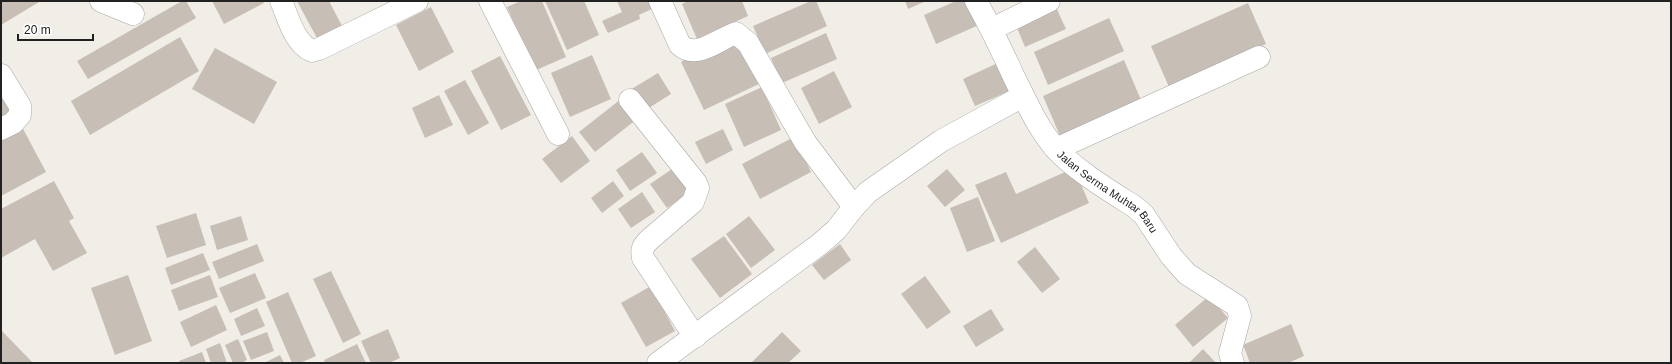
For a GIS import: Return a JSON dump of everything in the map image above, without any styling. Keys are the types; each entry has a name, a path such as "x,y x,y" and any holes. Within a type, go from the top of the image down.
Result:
{"street":[{"path":"101,1 133,14"},
{"path":"280,1 296,36 307,49 312,51 319,49 417,1"},
{"path":"660,1 680,45 684,49 698,50 736,33 748,43 805,142 854,207"},
{"name":"Jalan Serma Muhtar Baru","path":"976,1 992,29 1024,96 1045,135 1056,149 1073,165 1136,207 1144,215 1186,274 1237,306 1240,316 1230,353 1233,363"},
{"path":"992,29 1049,1"},
{"path":"496,3 558,134"},
{"path":"1056,149 1259,57"},
{"path":"1,75 20,106 20,115 13,123 1,129"},
{"path":"658,363 820,244 836,230 868,192 941,141 1024,96"},
{"path":"630,100 696,182 698,188 694,202 649,240 642,251 643,258 695,337"}],"building":[{"path":"1,1 39,1 39,2 1,25"},
{"path":"182,1 186,1 196,18 88,79 77,61"},
{"path":"212,1 263,1 264,3 224,24"},
{"path":"297,1 329,1 342,26 318,40"},
{"path":"521,1 542,1 566,57 534,71 507,7"},
{"path":"545,1 584,1 599,35 567,50"},
{"path":"617,1 653,1 656,7 639,15 640,19 608,33 602,21 622,12"},
{"path":"688,1 742,1 748,16 697,39 682,4"},
{"path":"811,1 816,1 827,26 765,54 753,26"},
{"path":"905,1 926,1 908,9"},
{"path":"956,1 971,1 981,24 936,44 924,15"},
{"path":"1248,3 1266,44 1169,87 1151,46"},
{"path":"1055,5 1066,29 1025,47 1015,23"},
{"path":"431,7 454,52 419,71 396,25"},
{"path":"1109,18 1124,51 1048,85 1034,52"},
{"path":"826,33 837,59 782,83 771,58"},
{"path":"736,36 759,84 704,110 681,62"},
{"path":"180,37 199,71 90,135 71,101"},
{"path":"215,48 277,82 254,124 192,89"},
{"path":"592,55 611,99 570,117 551,73"},
{"path":"500,56 531,115 501,130 471,71"},
{"path":"1124,60 1141,100 1060,136 1043,96"},
{"path":"1000,62 1012,90 975,106 963,79"},
{"path":"834,71 852,107 819,124 801,88"},
{"path":"658,73 671,94 644,111 630,90"},
{"path":"465,80 489,123 468,135 444,91"},
{"path":"1,81 16,110 1,118"},
{"path":"762,87 781,130 744,147 725,104"},
{"path":"439,95 453,125 425,138 412,108"},
{"path":"621,99 637,119 595,152 579,132"},
{"path":"21,125 46,172 1,196 1,135"},
{"path":"723,129 733,150 706,164 695,142"},
{"path":"572,136 590,161 561,183 542,159"},
{"path":"794,137 811,172 760,199 742,164"},
{"path":"642,152 657,173 630,191 616,170"},
{"path":"675,167 691,191 667,208 650,184"},
{"path":"1074,168 1089,203 1001,243 975,185 1006,172 1016,194"},
{"path":"947,169 965,190 945,207 927,186"},
{"path":"54,181 74,218 69,221 87,253 53,271 35,239 1,258 1,209"},
{"path":"613,181 624,196 602,213 591,198"},
{"path":"642,192 655,212 631,228 618,209"},
{"path":"978,197 995,241 967,252 950,208"},
{"path":"196,213 206,245 167,258 156,226"},
{"path":"241,216 248,240 217,250 210,226"},
{"path":"749,216 775,250 751,268 726,234"},
{"path":"724,236 752,274 720,298 691,259"},
{"path":"257,244 264,261 219,279 212,262"},
{"path":"840,244 851,260 824,280 812,265"},
{"path":"1035,247 1060,279 1042,293 1017,262"},
{"path":"203,253 210,270 171,285 165,268"},
{"path":"331,271 361,334 343,343 313,279"},
{"path":"255,273 266,298 230,313 219,288"},
{"path":"128,275 152,341 115,355 91,288"},
{"path":"210,275 218,297 179,311 171,290"},
{"path":"925,276 951,312 927,329 901,294"},
{"path":"651,286 675,331 646,347 621,303"},
{"path":"288,292 316,356 300,363 292,363 266,302"},
{"path":"1209,296 1228,318 1193,347 1175,325"},
{"path":"216,305 227,330 191,347 180,322"},
{"path":"257,308 265,326 241,336 234,319"},
{"path":"991,309 1004,330 976,347 963,326"},
{"path":"1291,324 1304,356 1288,363 1250,363 1243,345"},
{"path":"388,329 400,358 389,363 371,363 361,341"},
{"path":"1,330 33,363 1,363"},
{"path":"267,332 274,351 251,360 243,341"},
{"path":"782,332 801,351 788,363 751,363"},
{"path":"238,339 247,360 241,363 233,363 225,345"},
{"path":"220,343 227,363 211,363 206,349"},
{"path":"357,344 366,363 325,363 324,360"},
{"path":"1203,349 1216,363 1189,363"},
{"path":"202,352 206,363 180,363 179,361"},
{"path":"280,355 284,363 264,363"}]}
